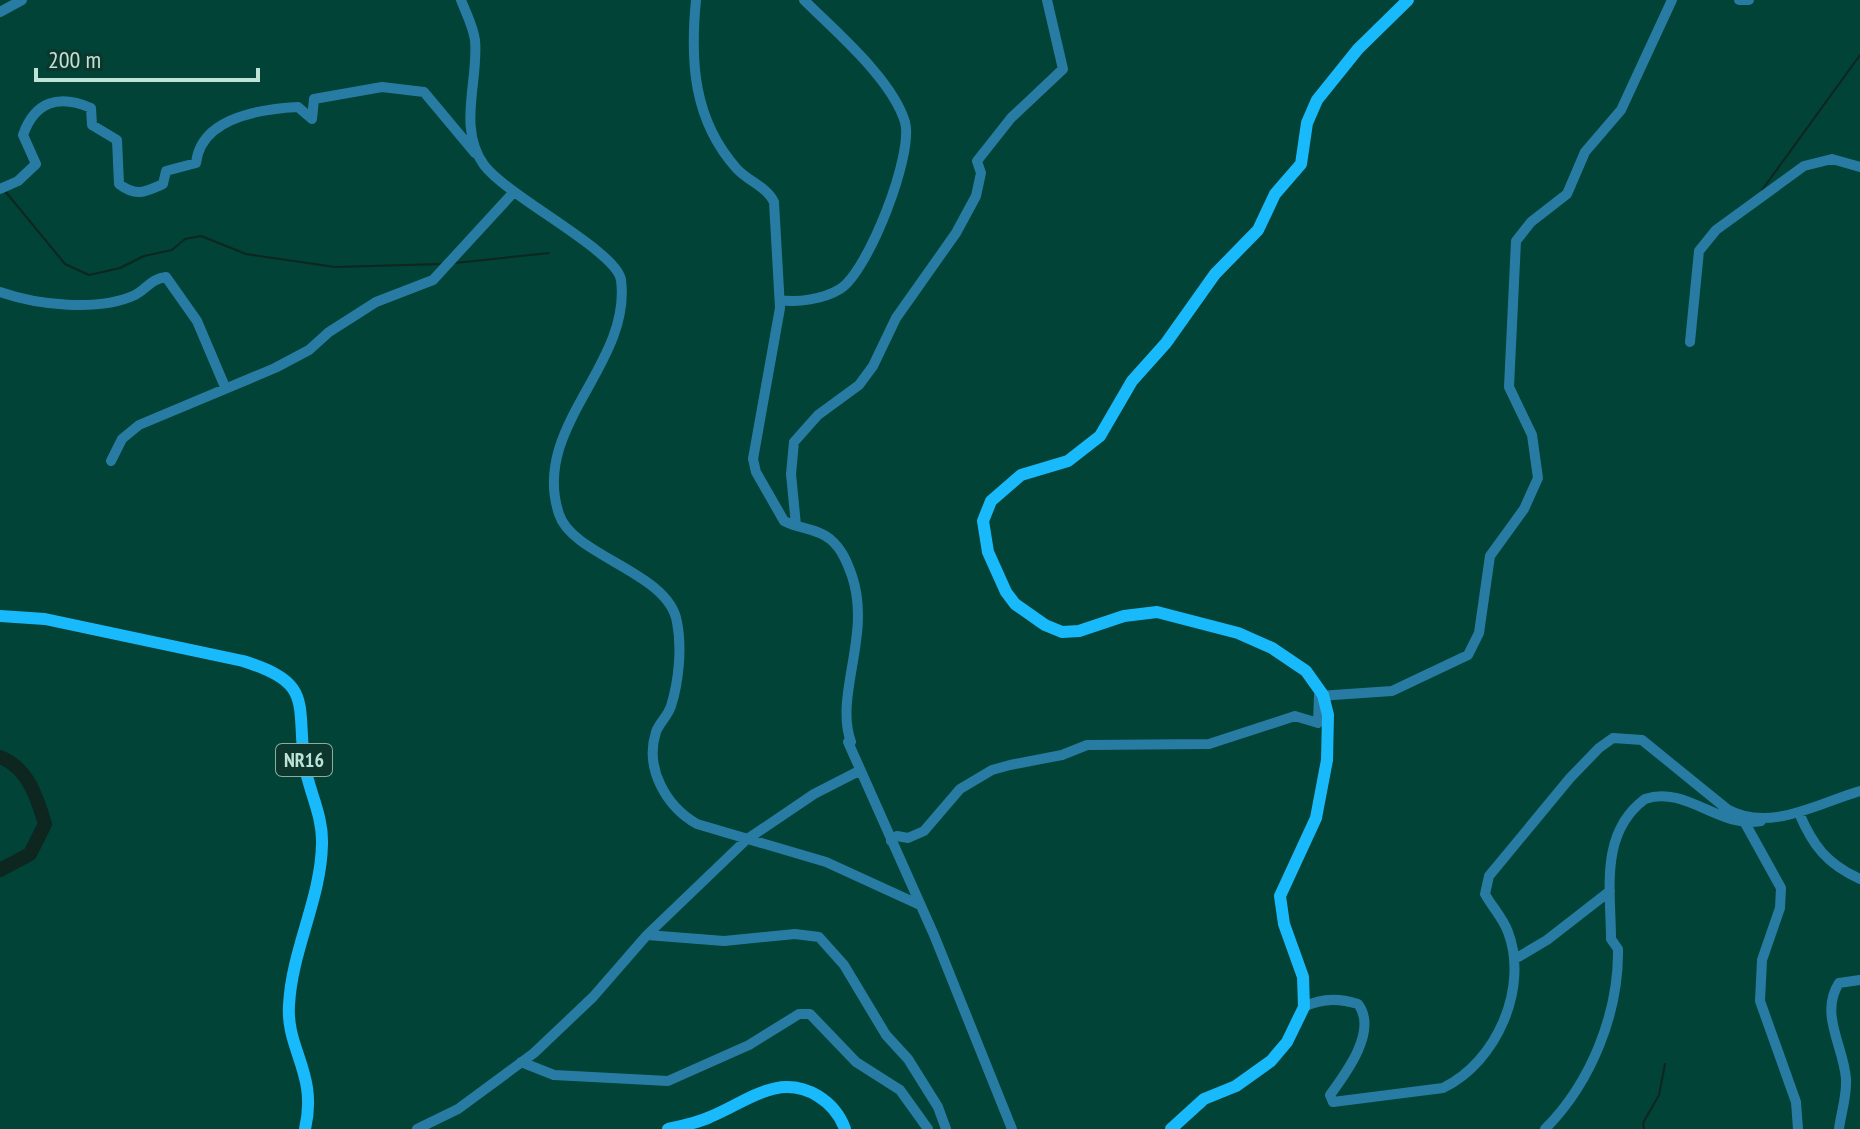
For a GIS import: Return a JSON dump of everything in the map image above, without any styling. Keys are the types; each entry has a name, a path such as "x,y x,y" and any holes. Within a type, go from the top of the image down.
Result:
{"main road":[{"path":"1171,1129 1204,1099 1236,1086 1271,1061 1287,1042 1304,1007 1303,977 1284,924 1280,896 1318,807 1329,728 1323,695 1306,671 1272,648 1238,633 1157,612 1124,616 1079,631 1062,632 1045,625 1015,604 1006,592 990,558 983,526 987,507 1011,483 1038,468 1068,461 1100,436 1129,385 1166,343 1215,274 1255,234 1278,191 1301,164 1307,123 1320,97 1358,49 1408,0"},
{"name":"NR16","path":"0,616 45,619 243,661 278,675 292,687 302,707 305,771 320,816 322,837 317,886 293,963 289,1009 308,1081 305,1129"},
{"path":"668,1129 710,1117 757,1092 790,1086 804,1087 828,1102 845,1129"}],"street":[{"path":"0,12 22,0"},
{"path":"461,0 475,38 469,102 481,161"},
{"path":"696,0 691,52 696,89 729,159 774,200 780,300 778,331 753,459 756,472 784,521 831,540 846,559 858,594 859,625 846,730 859,771 920,905 1012,1129"},
{"path":"780,300 791,302 828,294 840,289 852,276 880,229 906,154 906,124 890,93 804,0"},
{"path":"796,525 790,461 798,433 859,385 873,366 896,318 956,233 976,196 981,173 977,161 1011,118 1063,69 1047,0"},
{"path":"891,841 897,836 908,838 924,831 947,800 992,770 1062,755 1087,745 1205,745 1295,716 1318,723 1317,701 1323,695 1392,691 1430,670 1464,659 1473,648 1482,617 1490,556 1524,509 1538,478 1532,435 1509,387 1516,241 1531,222 1567,194 1585,152 1621,110 1672,0"},
{"path":"1739,0 1749,0"},
{"path":"0,189 18,181 36,164 23,135 30,117 42,107 70,99 91,108 92,125 117,140 119,184 130,192 141,194 163,184 166,171 196,163 198,146 214,130 247,114 298,107 312,119 314,99 382,87 424,92 481,161 513,193 592,247 620,275 621,307 617,327 594,379 565,426 556,468 559,517 584,542 622,564 653,589 675,615 678,649 675,688 671,707 656,732 655,770 666,799 678,813 697,824 826,862 920,905"},
{"path":"1690,342 1699,251 1716,230 1804,166 1832,159 1860,167"},
{"path":"111,461 122,439 139,425 309,350 329,332 376,302 433,280 513,193"},
{"path":"0,292 36,302 88,305 135,295 152,279 166,277 197,321 225,387"},
{"path":"1304,1007 1322,1000 1352,1002 1367,1019 1352,1061 1330,1095 1333,1102 1443,1088 1485,1052 1503,1022 1513,997 1515,959 1509,934 1485,894 1489,876 1570,778 1609,740 1642,740 1727,809 1771,818"},
{"path":"417,1129 458,1109 521,1062 593,997 647,935 746,840 814,794 859,771"},
{"path":"1545,1129 1580,1082 1606,1027 1616,996 1618,949 1611,939 1612,849 1629,817 1645,799 1675,797 1719,818 1745,823 1799,813 1860,791"},
{"path":"1799,813 1819,853 1839,869 1860,879"},
{"path":"1745,823 1781,888 1780,908 1762,960 1760,1001 1796,1102 1798,1129"},
{"path":"1515,959 1547,940 1610,891"},
{"path":"647,935 724,941 795,934 819,937 844,965 886,1035 908,1059 938,1107 946,1129"},
{"path":"1839,1129 1846,1082 1831,1019 1832,1002 1839,983 1860,980"},
{"path":"521,1062 554,1075 668,1081 749,1045 799,1014 810,1014 856,1062 900,1090 928,1129"}],"waterway":[{"path":"1762,190 1860,55"},
{"path":"5,191 65,264 89,275 172,250 185,239 201,236 246,254 335,267 441,264"},
{"path":"455,263 549,253"},
{"path":"0,757 18,768 24,776 35,794 45,824 30,854 0,870"},
{"path":"1644,1129 1643,1123 1659,1095 1665,1064"}]}
